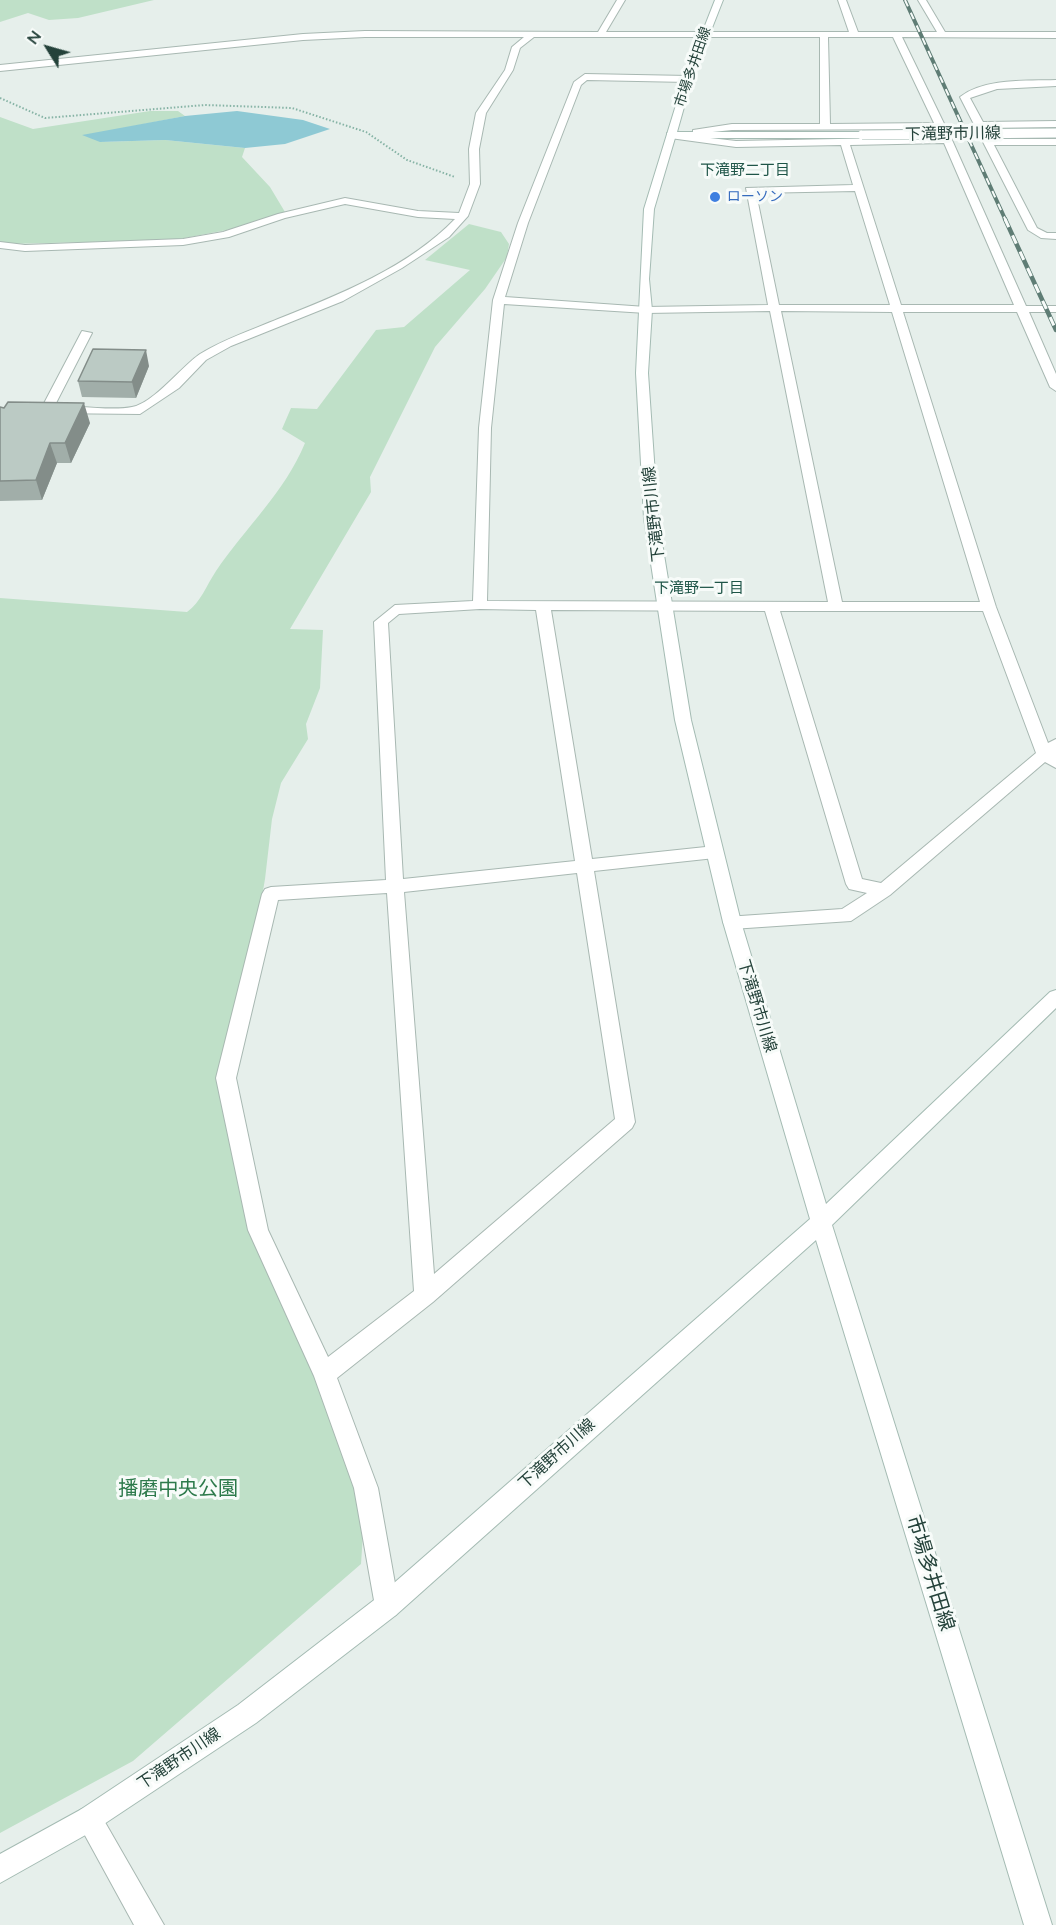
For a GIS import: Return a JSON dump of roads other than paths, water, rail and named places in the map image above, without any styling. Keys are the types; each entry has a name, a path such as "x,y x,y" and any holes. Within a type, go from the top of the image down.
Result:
{"street":[{"path":"601,34 621,0"},
{"name":"市場多井田線","path":"670,135 703,35 719,0"},
{"path":"842,0 854,34"},
{"path":"922,0 942,34"},
{"path":"0,68 303,37 411,33 531,36 601,34 1056,35"},
{"path":"896,34 1056,387"},
{"path":"824,35 825,126"},
{"path":"86,333 48,409 136,411 175,385 202,358 227,344 339,299 398,266 445,235 463,216 475,184 474,149 481,113 510,70 516,47 531,36"},
{"path":"480,605 485,428 499,300 523,223 577,84 585,77 688,79"},
{"path":"1056,83 974,92 965,96 1033,230 1045,236 1056,236"},
{"path":"980,125 1056,124"},
{"path":"670,135 732,128 939,126"},
{"name":"下滝野市川線","path":"0,1869 89,1819 247,1714 387,1606 820,1222 732,922 683,720 651,518 642,373 646,310 644,279 649,209 670,135 1056,132"},
{"path":"670,135 736,144 946,140"},
{"path":"989,142 1056,142"},
{"path":"732,922 845,916 884,890 1052,753 989,607 857,188 845,143"},
{"path":"836,605 750,190 857,188"},
{"path":"0,245 25,249 183,242 225,235 292,214 345,201 418,214 463,216"},
{"path":"499,300 646,310 1056,309"},
{"path":"424,1295 394,886 381,622 396,610 480,605 666,608 836,605 989,607"},
{"path":"324,1374 424,1295 624,1122 543,606"},
{"path":"771,606 855,884 884,890"},
{"path":"387,1606 366,1488 324,1374 258,1230 226,1078 271,894 394,886 715,852"},
{"path":"820,1222 1056,997"},
{"name":"市場多井田線","path":"820,1222 1038,1925"},
{"path":"89,1819 150,1925"}],"water":[{"path":"237,111 303,120 330,129 285,144 245,148 165,140 100,142 82,135 185,116"}],"railway":[{"path":"905,0 1006,221"},
{"path":"1005,219 1056,330"}],"place":[{"name":"ローソン","path":"715,197"}],"district":[{"name":"下滝野二丁目","path":"745,170"},
{"name":"下滝野一丁目","path":"699,588"}],"park label":[{"name":"播磨中央公園","path":"178,1489"}]}
